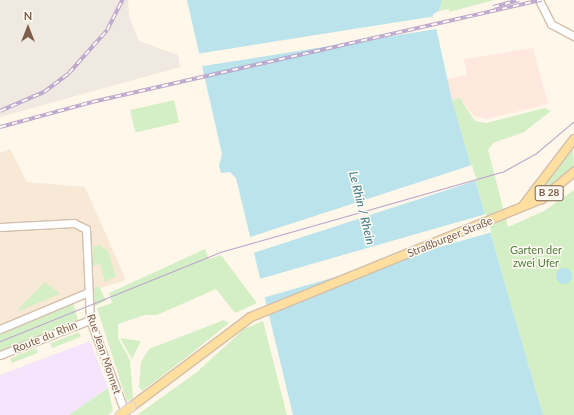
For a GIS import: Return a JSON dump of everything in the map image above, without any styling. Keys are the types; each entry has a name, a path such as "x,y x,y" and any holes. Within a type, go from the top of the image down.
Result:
{"main road":[{"name":"B 28","path":"521,208 574,139"},
{"name":"Straßburger Straße","path":"120,415 236,326 260,313 542,200 574,172"}],"street":[{"path":"539,0 551,24 574,36"},
{"name":"Rue Jean Monnet","path":"0,227 74,223 86,229 86,293 90,320 126,415"},
{"path":"0,329 86,293"},
{"name":"Route du Rhin","path":"0,355 90,320"}],"shaded area":[{"path":"0,0 128,0 129,17 139,41 178,55 180,67 0,117"},
{"path":"533,48 548,104 486,119 474,116 460,98 452,100 447,79 467,75 464,59"},
{"path":"10,149 27,182 85,187 126,280 72,297 0,329 0,153"},
{"path":"90,341 108,388 69,415 0,415 0,375"}],"green space":[{"path":"442,0 494,0 449,12 449,9 439,11"},
{"name":"Garten der zwei Ufer","path":"460,98 475,121 486,123 545,108 551,111 524,132 493,143 488,150 508,227 544,211 574,190 574,415 543,415 452,100"},
{"path":"174,100 179,122 135,133 130,110"},
{"path":"573,146 574,167 541,193 559,163"},
{"path":"100,245 108,251 116,276 105,282 100,264 93,266 93,247"},
{"path":"205,249 209,259 221,255 257,303 235,313 216,289 157,315 145,315 118,324 118,338 130,360 133,398 127,402 97,308 112,303 109,293"},
{"path":"45,282 60,294 19,311 18,309"},
{"path":"99,286 106,301 93,307 91,290"},
{"path":"73,301 78,320 0,353 0,331"},
{"path":"224,320 229,323 142,391 139,387 141,362 149,349"},
{"path":"263,321 287,415 137,415 197,372 244,329"},
{"path":"79,332 81,337 52,348 50,344"},
{"path":"120,338 141,341 132,359"},
{"path":"36,348 38,353 12,363 10,358"},
{"path":"108,388 113,411 108,415 69,415"}],"water":[{"name":"Le Rhin / Rhein","path":"187,0 442,0 439,11 433,14 452,100 543,415 293,415 236,178 230,172 221,173 219,166 222,154"},
{"path":"564,268 570,270 572,276 570,282 564,284 558,282 556,276 558,270"}],"pier":[{"path":"436,16 438,29 200,67 198,54"},
{"path":"472,165 477,180 253,253 249,238"},
{"path":"486,214 491,232 261,298 255,280"}],"tram line":[{"path":"0,341 220,252 504,171 535,154 574,121"}],"railway":[{"path":"0,111 44,92 69,73 107,30 122,0"},
{"path":"493,7 519,0"},
{"path":"0,127 92,102 542,0"}]}
